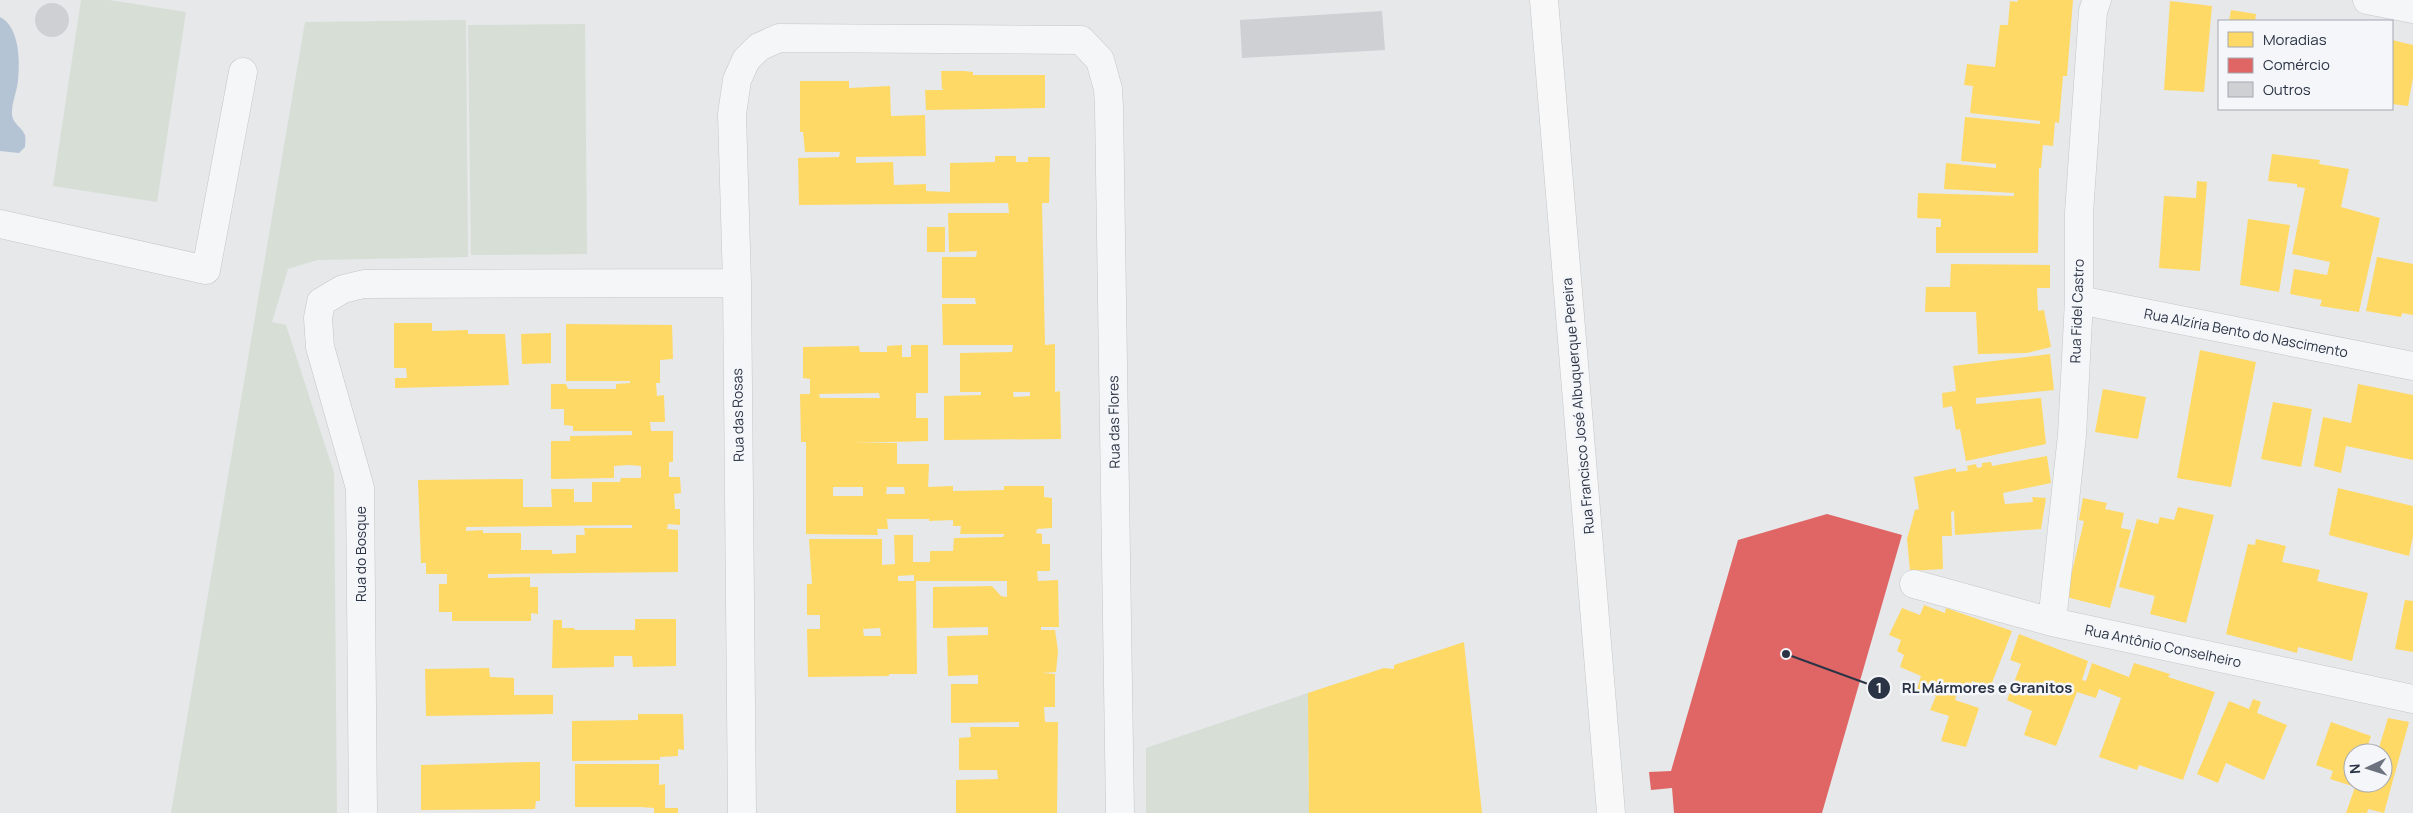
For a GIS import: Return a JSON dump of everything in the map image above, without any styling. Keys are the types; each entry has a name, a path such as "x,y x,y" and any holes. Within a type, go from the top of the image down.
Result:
{"main road":[{"name":"Rua Francisco José Albuquerque Pereira","path":"1544,0 1611,813"}],"street":[{"name":"Rua Fidel Castro","path":"2052,622 2072,435 2079,300 2079,213 2093,11 2097,0"},
{"path":"2367,0 2413,9"},
{"name":"Rua das Flores","path":"780,38 1081,40 1100,60 1108,89 1120,813"},
{"name":"Rua das Rosas","path":"742,813 737,283 732,114 737,80 746,60 759,47 780,38"},
{"path":"0,224 206,270 243,72"},
{"name":"Rua do Bosque","path":"363,813 360,488 320,347 318,318 321,302 343,289 364,284 737,283"},
{"name":"Rua Alzíria Bento do Nascimento","path":"2079,300 2413,366"},
{"name":"Rua Antônio Conselheiro","path":"1914,584 2052,622 2413,699"}],"shaded area":[{"path":"81,0 109,0 186,12 157,202 53,186"},
{"path":"466,20 468,257 317,260 288,269 272,322 286,325 334,473 337,813 171,813 305,22"},
{"path":"585,24 587,254 471,255 468,25"},
{"path":"1308,693 1309,813 1146,813 1146,748"}],"water":[{"path":"0,17 12,29 17,46 19,73 12,116 25,135 25,147 19,153 0,151"}],"building: Moradias":[{"path":"2018,0 2073,0 2067,76 2063,76 2059,123 2055,122 2053,146 2043,145 2041,168 2039,168 2038,253 1936,253 1936,227 1941,227 1941,219 1917,218 1918,193 2014,196 2014,193 1944,189 1946,163 1996,168 1996,164 1961,161 1965,117 2040,124 2040,121 1970,113 1973,86 1964,85 1967,64 1995,67 2000,25 2008,25 2010,1 2017,2"},
{"path":"2170,1 2212,6 2204,92 2164,90"},
{"path":"2231,10 2256,14 2255,20 2229,20"},
{"path":"2393,40 2413,45 2413,77 2408,106 2393,104"},
{"path":"941,71 973,72 973,75 1045,75 1045,108 926,110 925,90 945,90 942,89"},
{"path":"800,81 849,81 849,88 890,86 891,116 925,115 926,156 856,157 856,163 893,162 894,185 926,184 926,191 950,192 950,163 995,162 995,156 1016,156 1016,162 1028,162 1028,157 1050,157 1049,203 1042,203 1045,345 1055,344 1055,392 1060,391 1061,439 944,440 944,396 981,395 981,392 960,392 960,353 1012,352 1013,345 943,345 942,304 976,304 975,298 942,298 942,257 976,257 977,251 949,252 948,213 1009,213 1008,203 799,205 798,158 839,157 840,152 805,152 803,132 800,132","holes":["1013,392 1030,392 1030,396 1014,397"]},
{"path":"2272,154 2320,160 2319,164 2349,169 2341,207 2380,218 2359,312 2320,306 2322,300 2290,294 2294,269 2327,275 2330,262 2292,254 2305,188 2297,187 2297,184 2268,181"},
{"path":"2197,181 2207,182 2200,271 2159,268 2164,196 2196,198"},
{"path":"2248,219 2290,225 2279,292 2240,285"},
{"path":"927,227 945,227 945,252 927,252"},
{"path":"2377,257 2413,264 2413,315 2402,313 2401,317 2366,311"},
{"path":"1951,264 2050,265 2050,288 2037,288 2038,311 2044,310 2051,347 2027,353 1978,354 1976,312 1925,312 1926,287 1950,287"},
{"path":"394,323 432,323 432,331 468,330 468,334 505,334 509,385 395,388 395,378 407,378 406,368 394,368"},
{"path":"566,324 672,325 673,359 660,360 660,383 656,383 657,396 664,395 665,422 650,422 651,431 673,431 673,462 669,462 669,477 680,477 681,493 674,494 675,509 680,509 680,525 668,524 667,529 678,530 678,572 488,574 488,578 530,577 530,587 538,587 538,614 531,613 531,621 452,621 452,612 439,612 439,584 447,584 447,574 426,574 426,563 421,563 418,480 523,479 523,507 552,507 551,489 574,489 574,502 592,502 592,482 620,482 621,478 641,478 641,466 629,465 614,466 614,478 551,479 551,441 570,441 570,436 632,435 632,431 573,431 573,426 564,425 564,409 551,409 551,384 566,384 568,389 616,389 616,384 630,383 630,381 566,381","holes":["632,525 632,528 584,528 585,535 576,535 576,553 552,554 552,550 521,550 521,533 483,533 483,530 466,531 466,527"]},
{"path":"551,333 551,363 522,364 521,334"},
{"path":"902,345 902,357 911,357 911,345 928,345 928,393 916,393 916,418 928,418 928,441 852,443 897,443 897,464 929,464 928,487 953,486 953,491 1004,490 1004,486 1044,486 1044,497 1052,498 1052,528 1037,529 1036,533 1042,534 1042,544 1050,544 1050,571 1037,571 1038,581 1058,580 1059,627 1041,627 1041,630 1055,630 1058,651 1056,672 1042,673 1055,674 1055,707 1044,707 1045,722 1058,722 1057,813 956,813 956,780 998,779 997,770 959,770 959,738 971,737 970,727 1019,727 1019,722 951,723 951,684 978,684 978,675 948,676 947,636 988,635 988,627 933,628 933,587 992,586 1001,596 1007,597 1007,581 916,581 917,674 808,677 807,629 820,629 820,615 807,615 807,584 812,584 809,539 882,539 882,565 895,564 894,535 913,535 913,562 930,562 930,551 953,551 954,538 1003,537 1004,534 960,534 961,526 953,526 953,520 887,519 888,529 877,529 878,535 806,534 806,442 801,442 800,394 810,394 810,379 803,378 803,347 859,346 860,352 887,352 887,346","holes":["879,393 880,398 820,398 819,394","833,487 863,487 863,496 833,496","887,487 904,487 905,494 886,494","914,575 914,581 898,581 898,576","880,628 881,636 864,636 863,629"]},
{"path":"2200,350 2256,362 2231,487 2177,478"},
{"path":"2050,354 2054,390 1976,398 1976,404 2041,398 2046,444 1966,461 1960,429 1956,430 1952,406 1943,408 1942,393 1956,391 1953,366"},
{"path":"2358,384 2413,395 2413,460 2346,446 2341,473 2314,466 2323,417 2351,423"},
{"path":"2103,389 2146,397 2138,439 2095,432"},
{"path":"2273,402 2312,409 2301,467 2261,459"},
{"path":"2047,456 2051,483 2003,493 2005,504 2033,502 2032,497 2046,498 2041,529 1955,535 1954,511 1951,512 1952,536 1942,536 1943,569 1910,571 1907,539 1915,510 1919,509 1914,477 1956,468 1956,472 1965,471 1968,470 1967,466 1976,464 1977,468 1982,467 1982,463 1991,462 1992,466"},
{"path":"2338,488 2413,506 2413,536 2409,556 2329,535"},
{"path":"2083,498 2107,503 2105,509 2124,513 2121,528 2131,530 2110,608 2066,597 2084,521 2079,520"},
{"path":"2178,507 2214,515 2186,623 2150,614 2155,596 2119,587 2137,519 2158,524 2160,517 2174,520"},
{"path":"2256,539 2286,546 2282,562 2320,570 2317,581 2368,593 2352,661 2298,647 2297,653 2226,634 2248,544 2255,545"},
{"path":"2405,600 2413,601 2413,652 2395,649"},
{"path":"1924,605 1945,613 1946,608 2012,631 1990,688 1972,681 1967,693 1958,690 1955,700 1979,708 1966,747 1941,741 1949,716 1930,710 1936,696 1917,690 1921,676 1900,667 1904,655 1897,651 1901,640 1889,635 1902,608 1920,615"},
{"path":"635,619 676,619 676,666 633,667 632,656 614,656 614,667 552,668 553,620 562,620 562,628 574,628 575,630 635,630"},
{"path":"2019,634 2088,661 2082,680 2086,681 2092,663 2129,677 2134,663 2170,674 2168,677 2215,692 2183,780 2139,765 2137,770 2099,757 2121,698 2099,689 2096,698 2077,692 2056,746 2024,735 2032,711 2007,700 2021,664 2010,660"},
{"path":"1464,642 1482,813 1309,813 1308,693 1384,668 1394,669 1394,665"},
{"path":"489,668 490,677 514,678 514,695 553,695 553,714 426,716 425,669"},
{"path":"2253,699 2261,702 2257,713 2287,725 2264,780 2226,763 2218,783 2197,774 2229,701 2249,709"},
{"path":"638,714 683,714 684,750 678,749 678,756 660,757 660,760 572,761 572,721 638,720"},
{"path":"2388,718 2409,722 2393,780 2393,743 2380,743"},
{"path":"2331,722 2371,736 2369,743 2343,743 2343,783 2330,779 2333,771 2316,765"},
{"path":"540,762 540,801 536,801 535,809 421,810 421,765"},
{"path":"575,764 659,764 659,785 665,784 665,808 678,808 678,813 654,813 654,808 640,807 575,807"},
{"path":"2353,793 2389,793 2384,813 2368,809 2367,813 2346,813"}],"building: Comércio":[{"path":"1827,514 1902,535 1822,813 1674,813 1672,788 1651,790 1649,772 1671,771 1738,540"}],"building: Outros":[{"path":"52,3 64,8 69,20 64,32 52,37 40,32 35,20 40,8"},
{"path":"1382,11 1385,50 1242,58 1240,20"}],"place":[{"name":"RL Mármores e Granitos","path":"1786,654"}]}
